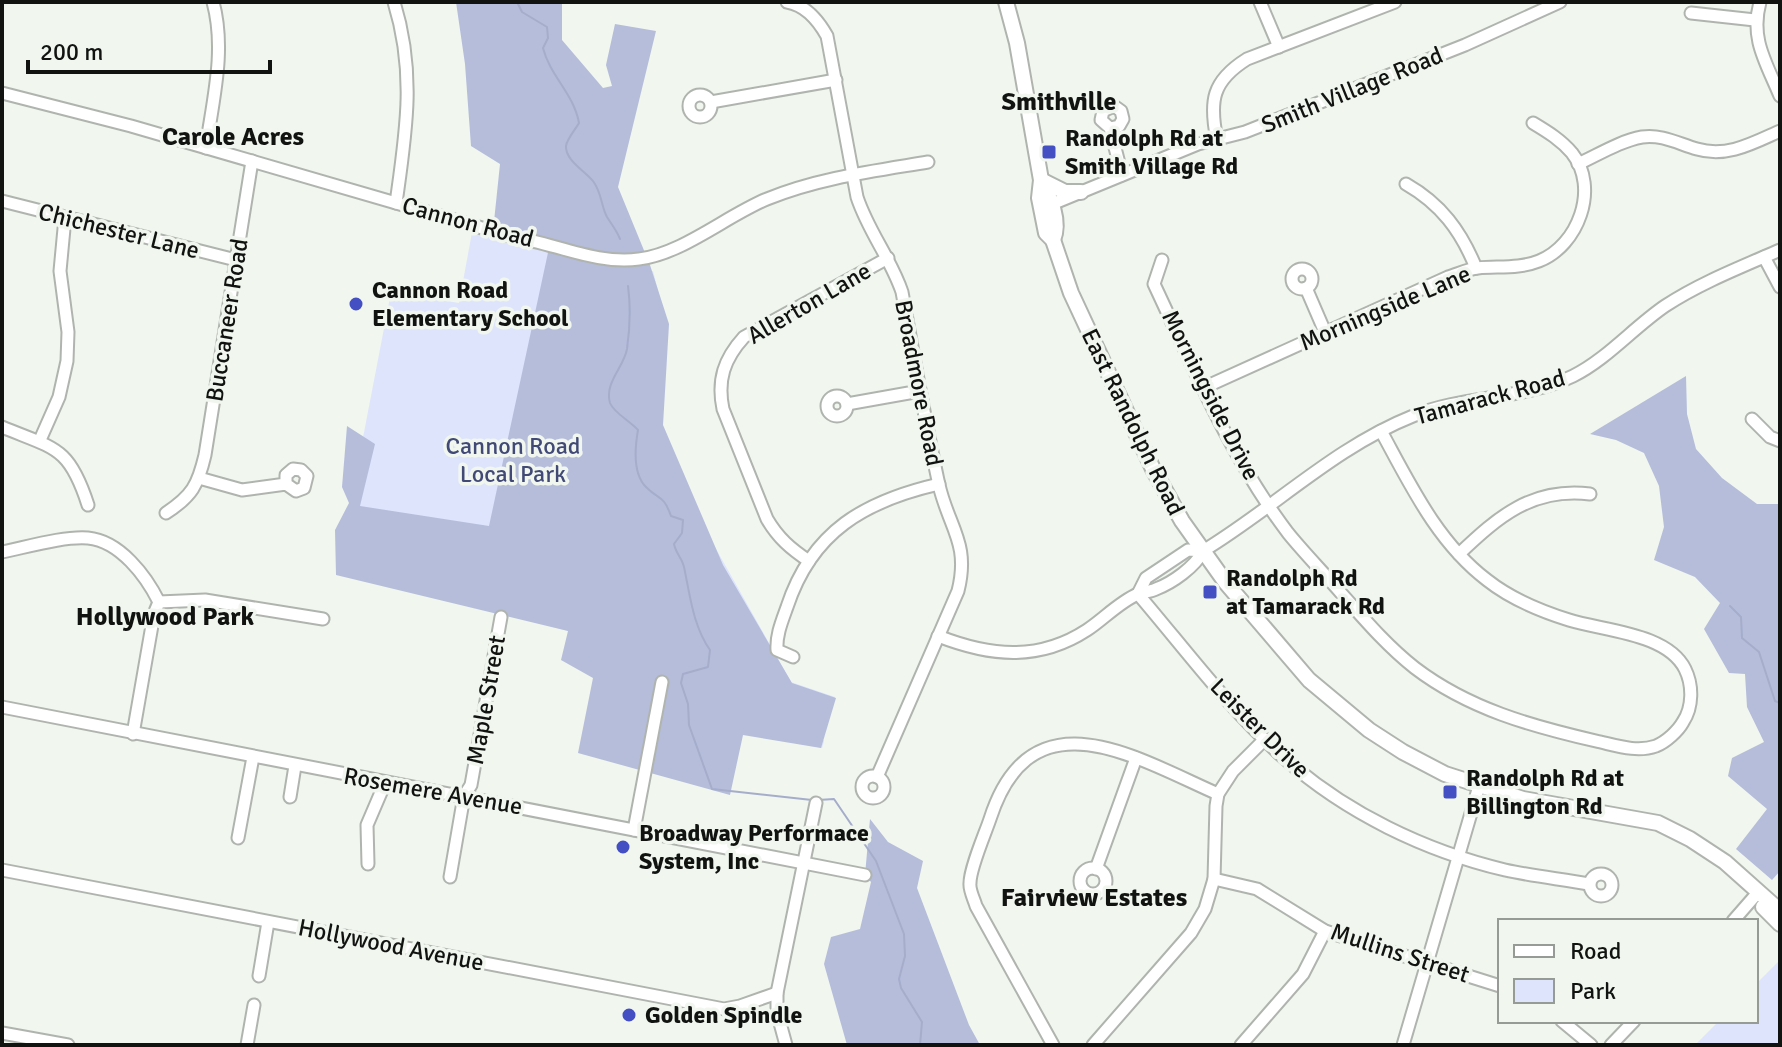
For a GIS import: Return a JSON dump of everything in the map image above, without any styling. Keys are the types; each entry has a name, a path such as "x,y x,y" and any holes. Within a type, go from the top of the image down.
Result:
{"main road":[{"name":"East Randolph Road","path":"1006,2 1017,43 1041,180 1052,204 1057,230 1053,240"},
{"name":"East Randolph Road","path":"1041,180 1039,198 1046,233 1053,240 1071,293 1153,469 1203,551 1309,680 1369,730 1445,774 1523,799 1658,823 1707,849 1740,872 1780,911"},
{"path":"1041,180 1065,192 1081,192"},
{"name":"East Randolph Road","path":"1639,821 1714,865 1754,897 1780,924"}],"street":[{"path":"206,148 219,55 219,29 213,2"},
{"path":"394,2 405,44 409,89 408,119 396,203"},
{"name":"Broadmore Road","path":"787,2 797,4 818,21 827,36 862,213 888,258 902,292 939,484 960,539 963,562 958,591 877,777"},
{"path":"1260,2 1279,47"},
{"path":"1217,140 1211,113 1219,85 1231,69 1247,59 1395,2"},
{"name":"Smith Village Road","path":"1052,204 1198,144 1245,132 1465,45 1560,2"},
{"path":"1760,2 1755,20 1757,42 1780,96"},
{"path":"1691,13 1755,20"},
{"path":"711,102 836,80"},
{"name":"Cannon Road","path":"2,93 513,237 543,241 596,257 626,260 643,259 678,246 767,199 802,186 928,162"},
{"path":"1533,123 1556,137 1574,155 1578,164 1643,137 1669,139 1697,149 1723,152 1737,150 1780,131"},
{"path":"1110,128 1122,175"},
{"name":"Buccaneer Road","path":"199,478 252,161"},
{"name":"Morningside Lane","path":"1203,388 1448,277 1476,268 1516,267 1539,261 1563,245 1581,217 1583,173 1578,164"},
{"path":"1406,184 1422,193 1452,221 1476,268"},
{"name":"Chichester Lane","path":"2,201 236,260"},
{"path":"40,440 59,397 67,361 68,332 60,271 65,218"},
{"name":"Tamarack Road","path":"938,636 987,652 1030,653 1061,644 1138,594 1146,578 1188,550 1203,551 1381,431 1437,407 1536,389 1572,376 1600,359 1667,305 1780,250"},
{"path":"1764,257 1780,287"},
{"name":"Allerton Lane","path":"809,561 790,549 767,519 723,409 721,372 731,351 744,337 888,258"},
{"name":"Morningside Drive","path":"1162,260 1154,284 1235,451 1289,533 1382,639 1415,668 1456,695 1498,715 1540,729 1634,749 1657,746 1679,730 1687,716 1691,694 1684,666 1674,654 1657,643 1571,621 1528,605 1487,580 1459,554"},
{"path":"1306,288 1325,332"},
{"path":"847,404 920,391"},
{"path":"1752,419 1770,437 1780,441"},
{"path":"2,427 40,440 61,453 74,468 88,505"},
{"path":"1381,431 1429,517 1459,554 1495,520 1520,505 1559,494 1590,494"},
{"path":"166,513 192,493 199,478 242,490 286,484"},
{"path":"793,657 777,650 776,640 790,597 813,553 862,510 902,493 939,484"},
{"path":"2,552 79,538 97,540 128,558 159,602"},
{"name":"Leister Drive","path":"1138,594 1265,739 1303,773 1358,811 1406,837 1458,856 1506,870 1589,884"},
{"path":"159,602 205,600 323,619"},
{"path":"133,734 154,614 159,602"},
{"name":"Maple Street","path":"450,877 464,796 471,785 501,617"},
{"path":"634,830 662,682"},
{"name":"Rosemere Avenue","path":"2,707 865,875"},
{"path":"1093,1045 1191,933 1205,909 1214,879 1218,794 1233,771 1265,739"},
{"path":"1053,1045 976,906 969,883 997,797 1013,772 1046,749 1070,743 1091,743 1136,758 1218,794"},
{"path":"238,838 253,757"},
{"path":"1096,869 1136,758"},
{"path":"290,797 295,766"},
{"path":"368,864 367,825 385,783"},
{"path":"1403,1045 1479,786"},
{"path":"786,1045 777,1012 777,993 816,803"},
{"name":"Hollywood Avenue","path":"2,870 724,1009 777,993"},
{"name":"Mullins Street","path":"1214,879 1257,889 1325,931 1498,985"},
{"path":"1735,919 1754,897"},
{"path":"259,976 268,922"},
{"path":"1241,1045 1303,974 1325,931"},
{"path":"247,1045 254,1005"},
{"path":"1564,1023 1591,1045"},
{"path":"1611,1045 1632,1023"},
{"path":"2,1033 68,1045"}],"green space":[{"name":"Cannon Road Local Park","path":"456,2 562,2 562,40 603,88 612,86 606,65 615,24 656,31 618,187 650,265 669,324 663,425 723,565 792,683 836,698 821,748 743,735 730,795 578,753 593,678 561,660 568,631 336,575 335,530 349,503 342,487 347,426 375,444 360,506 489,526 549,248 493,231 500,164 471,146 465,64"},
{"name":"Cannon Road Local Park","path":"473,227 640,274 653,271 667,326 655,395 667,462 791,682 835,697 821,735 824,741 822,748 742,733 670,658 337,573 391,292 459,303"},
{"path":"1686,376 1687,414 1696,449 1722,478 1757,504 1780,504 1780,871 1772,880 1736,849 1767,809 1728,776 1732,758 1764,742 1747,707 1745,674 1729,673 1704,629 1720,603 1695,577 1654,560 1664,527 1659,486 1644,453 1616,440 1590,434"},
{"path":"870,819 888,842 923,861 917,888 969,1025 980,1045 847,1045 824,964 831,937 860,929 871,882 865,875"},
{"path":"1780,960 1780,1045 1695,1045 1717,1023 1758,1023 1758,982"}],"waterway":[{"path":"517,2 522,12 547,27 548,38 543,48 546,58 572,103 579,123 568,140 567,151 572,161 596,186 605,213 620,239"},
{"path":"628,286 630,318 627,349 609,396 615,410 638,430 636,460 642,482 663,501 671,516 683,520 682,533 674,544 684,567 696,621 710,650 708,667 683,674 681,683 688,704 689,725 712,789 812,800"},
{"path":"1730,606 1741,617 1742,638 1759,652 1775,701 1780,703"},
{"path":"818,800 834,799 876,861 904,934 905,956 899,979 901,988 922,1022 920,1045"}],"place":[{"name":"Randolph Rd at Smith Village Rd","path":"1049,152"},
{"name":"Cannon Road Elementary School","path":"356,304"},
{"name":"Randolph Rd at Tamarack Rd","path":"1210,592"},
{"name":"Randolph Rd at Billington Rd","path":"1450,792"},
{"name":"Broadway Performace System, Inc","path":"623,847"},
{"name":"Golden Spindle","path":"629,1015"}],"district":[{"name":"Smithville","path":"1059,101"},
{"name":"Carole Acres","path":"233,136"},
{"name":"Hollywood Park","path":"165,616"},
{"name":"Fairview Estates","path":"1094,897"}]}
